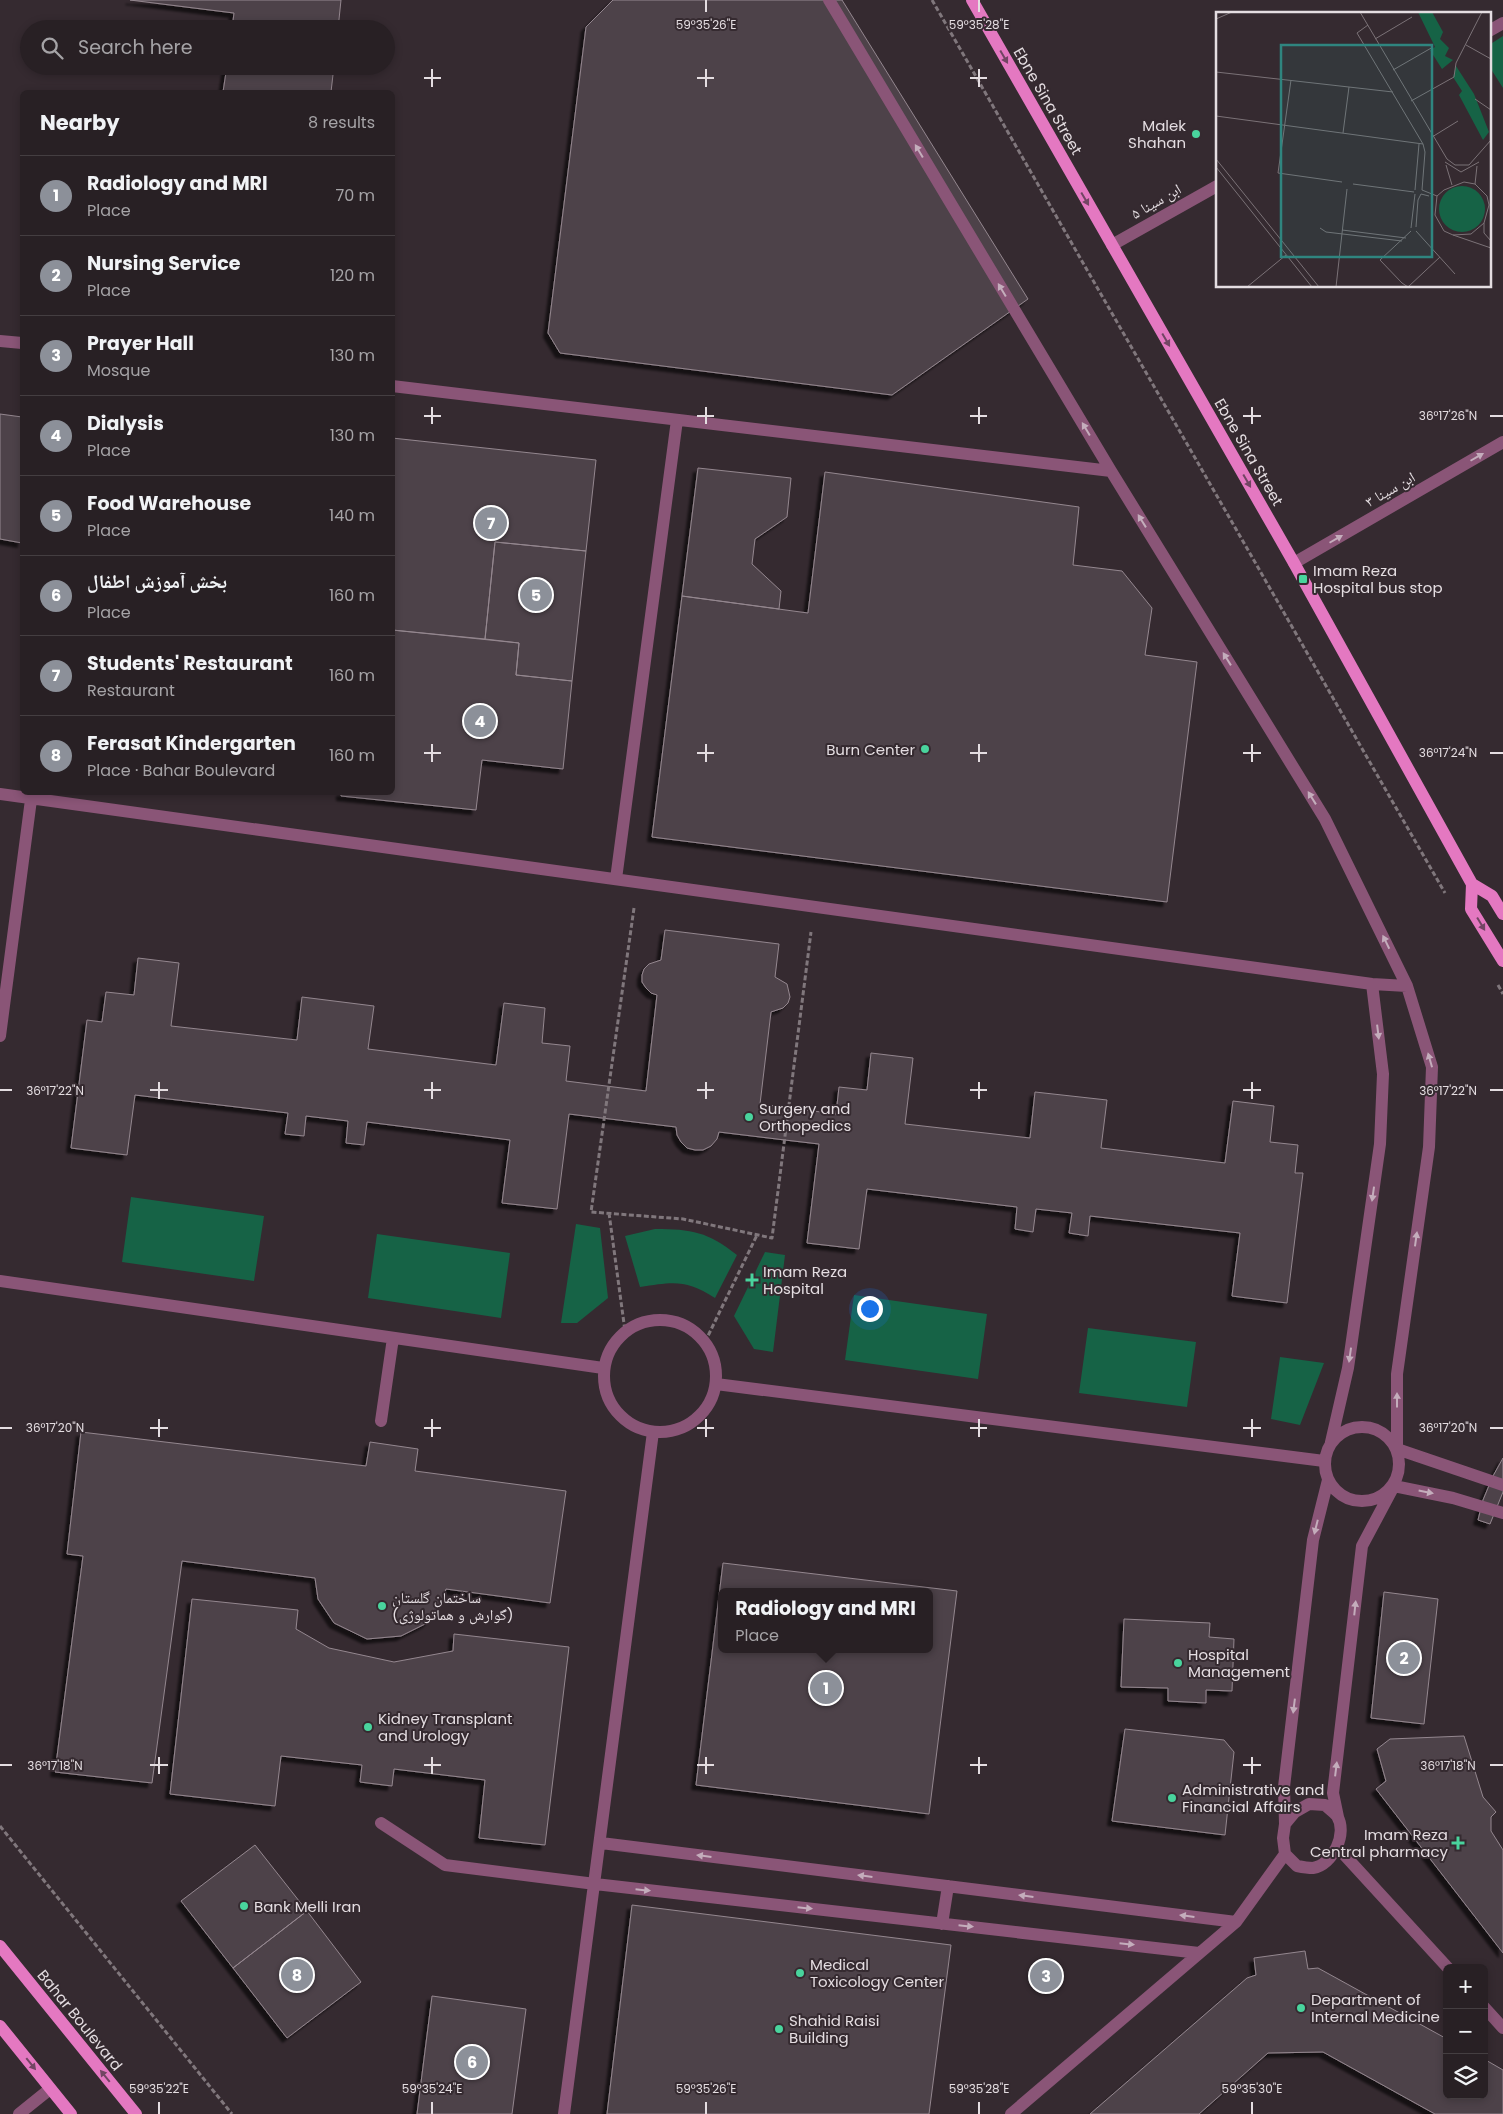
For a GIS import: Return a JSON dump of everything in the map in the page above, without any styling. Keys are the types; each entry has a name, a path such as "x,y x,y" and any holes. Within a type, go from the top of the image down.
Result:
{"main road":[{"name":"Ebne Sina Street","path":"972,0 1294,563 1472,884 1492,896 1503,913"},
{"path":"1472,884 1471,908 1503,961"},
{"name":"Bahar Boulevard","path":"0,1946 136,2114"},
{"path":"0,2026 71,2114"}],"street":[{"path":"829,0 1111,471 1325,819 1407,986 1432,1067 1429,1147 1397,1374 1397,1448 1400,1468 1394,1486 1362,1546 1333,1793 1340,1833 1338,1848 1328,1859 1314,1868 1297,1866 1285,1854 1283,1838 1286,1824 1284,1787 1312,1540 1328,1480"},
{"path":"1490,30 1503,23"},
{"name":"ابن سینا ۵","path":"1112,245 1216,187"},
{"path":"0,341 20,343"},
{"path":"395,386 1111,471"},
{"path":"616,879 677,420"},
{"name":"ابن سینا ۳","path":"1294,563 1503,442"},
{"path":"0,794 32,796 1372,984 1407,986"},
{"path":"0,1036 32,796"},
{"path":"1372,984 1383,1074 1380,1144 1348,1368 1331,1442 1324,1461 1328,1480 1340,1495 1359,1503 1378,1499 1394,1486"},
{"path":"0,1281 604,1368"},
{"path":"667,1320 688,1327 705,1342 713,1354 716,1368 716,1384 713,1398 694,1421 682,1428 667,1432 653,1432 638,1428 625,1421 615,1410 605,1390 604,1368 607,1354 625,1331 638,1323 667,1320"},
{"path":"381,1421 394,1338"},
{"path":"716,1384 1324,1461"},
{"path":"1331,1442 1346,1430 1366,1426 1384,1433 1397,1448 1503,1485"},
{"path":"564,2114 653,1432"},
{"path":"1394,1486 1453,1498 1503,1513"},
{"path":"1286,1824 1295,1812 1309,1804 1325,1805 1338,1817"},
{"path":"381,1823 445,1865 595,1884 1200,1953"},
{"path":"600,1843 1236,1922"},
{"path":"1338,1848 1444,1964"},
{"path":"1011,2114 1236,1922 1285,1854"},
{"path":"942,1924 948,1886"},
{"path":"1486,2009 1503,2028"},
{"path":"19,2114 50,2089"}],"path":[{"path":"932,0 1448,899"},
{"path":"637,882 591,1212 683,1219 772,1238 814,907"},
{"path":"1493,976 1503,994"},
{"path":"609,1213 625,1331"},
{"path":"705,1342 757,1235"},
{"path":"0,1826 232,2114"}],"green space":[{"path":"1503,36 1503,88 1490,68 1490,44"},
{"path":"131,1197 264,1216 254,1281 122,1262"},
{"path":"576,1224 600,1228 608,1298 577,1323 561,1323"},
{"path":"655,1229 699,1233 717,1241 737,1255 715,1298 687,1285 671,1283 640,1287 625,1236"},
{"path":"377,1234 510,1253 501,1318 368,1298"},
{"path":"765,1252 785,1255 773,1352 754,1349 734,1316"},
{"path":"854,1295 987,1314 978,1379 845,1360"},
{"path":"1088,1328 1196,1342 1187,1407 1079,1393"},
{"path":"1280,1357 1324,1363 1300,1425 1271,1419"}],"building":[{"path":"130,0 341,0 339,20 233,20 234,13"},
{"path":"613,0 842,0 1028,299 892,395 560,353 548,333 586,27"},
{"path":"226,75 333,75 331,90 223,90"},
{"path":"0,414 20,417 20,543 0,539"},
{"path":"395,438 596,460 586,551 495,542 485,639 395,630"},
{"path":"698,468 791,478 787,517 755,539 752,564 781,591 779,609 682,596"},
{"name":"Burn Center","path":"825,472 1079,507 1073,565 1122,571 1152,608 1145,655 1197,662 1167,902 652,837 682,596 808,613"},
{"path":"495,542 586,551 572,681 516,675 519,643 485,639"},
{"path":"395,630 519,643 516,675 572,681 563,769 482,760 476,810 341,796 395,795"},
{"name":"Surgery and Orthopedics","path":"665,930 779,944 775,977 787,984 790,997 788,1003 783,1008 771,1012 760,1104 836,1114 839,1087 867,1090 871,1053 913,1058 905,1124 1030,1138 1035,1092 1107,1100 1101,1148 1225,1163 1233,1101 1274,1106 1270,1142 1298,1145 1295,1173 1303,1173 1287,1303 1232,1296 1240,1233 1090,1216 1088,1236 1069,1233 1072,1213 1036,1209 1033,1232 1015,1229 1017,1207 867,1189 859,1249 807,1243 819,1144 719,1132 717,1139 711,1146 703,1150 695,1150 687,1148 681,1142 677,1135 676,1127 569,1114 557,1209 502,1203 510,1140 367,1122 364,1145 346,1143 348,1121 306,1116 304,1136 285,1134 288,1113 135,1095 127,1155 71,1148 87,1020 102,1022 106,992 134,995 138,958 179,963 171,1026 297,1040 302,997 374,1006 368,1049 496,1065 504,1003 545,1008 542,1043 570,1046 566,1081 646,1091 657,995 651,993 646,988 642,982 642,975 644,969 649,964 661,960"},
{"name":"ساختمان گلستان (گوارش و هماتولوژی)","path":"81,1432 366,1466 370,1442 418,1449 415,1471 566,1491 550,1603 446,1589 440,1608 427,1623 401,1636 367,1639 334,1623 318,1599 315,1578 182,1561 152,1783 55,1772 83,1556 67,1554"},
{"path":"1503,1458 1503,1492 1490,1524 1478,1520 1483,1500"},
{"path":"723,1563 932,1588 720,1588"},
{"path":"933,1588 957,1591 929,1814 696,1785 718,1604 718,1653 933,1653"},
{"path":"1384,1592 1438,1599 1424,1724 1371,1718"},
{"name":"Kidney Transplant and Urology","path":"192,1599 298,1610 296,1629 329,1648 394,1662 453,1651 454,1634 569,1647 545,1845 479,1838 485,1780 394,1769 392,1786 360,1782 362,1765 281,1756 275,1806 170,1794"},
{"name":"Hospital Management","path":"1124,1619 1210,1623 1209,1637 1234,1639 1232,1691 1206,1690 1206,1703 1168,1701 1168,1688 1121,1687"},
{"name":"Administrative and Financial Affairs","path":"1125,1729 1224,1740 1234,1752 1225,1835 1112,1821"},
{"name":"Imam Reza Central pharmacy","path":"1464,1736 1483,1797 1496,1812 1491,1817 1491,1831 1503,1850 1503,1953 1376,1789 1386,1781 1377,1749 1390,1739"},
{"name":"Bank Melli Iran","path":"255,1845 307,1911 233,1968 181,1901"},
{"name":"Shahid Raisi Building","path":"632,1905 951,1945 929,2114 607,2114"},
{"path":"307,1911 361,1982 287,2038 233,1968"},
{"name":"Department of Internal Medicine","path":"1305,1951 1308,1969 1318,1968 1443,2037 1443,2099 1488,2099 1488,2061 1503,2070 1503,2114 1435,2114 1323,2052 1268,2053 1199,2114 1090,2114 1247,1978 1256,1975 1254,1958"},
{"path":"432,1996 526,2009 512,2114 417,2114"}],"place":[{"name":"Malek Shahan","path":"1196,134"},
{"name":"Students' Restaurant","path":"491,523"},
{"name":"Imam Reza Hospital bus stop","path":"1303,579"},
{"name":"Food Warehouse","path":"536,595"},
{"name":"Dialysis","path":"480,721"},
{"name":"Burn Center","path":"925,749"},
{"name":"Surgery and Orthopedics","path":"749,1117"},
{"name":"Imam Reza Hospital","path":"752,1280"},
{"name":"ساختمان گلستان (گوارش و هماتولوژی)","path":"382,1606"},
{"name":"Nursing Service","path":"1404,1658"},
{"name":"Hospital Management","path":"1178,1663"},
{"name":"Radiology and MRI","path":"826,1688"},
{"name":"Kidney Transplant and Urology","path":"368,1727"},
{"name":"Administrative and Financial Affairs","path":"1172,1798"},
{"name":"Imam Reza Central pharmacy","path":"1458,1843"},
{"name":"Bank Melli Iran","path":"244,1906"},
{"name":"Medical Toxicology Center","path":"800,1973"},
{"name":"Ferasat Kindergarten","path":"297,1975"},
{"name":"Prayer Hall","path":"1046,1976"},
{"name":"Department of Internal Medicine","path":"1301,2008"},
{"name":"Shahid Raisi Building","path":"779,2029"},
{"name":"بخش آموزش اطفال","path":"472,2062"}]}
